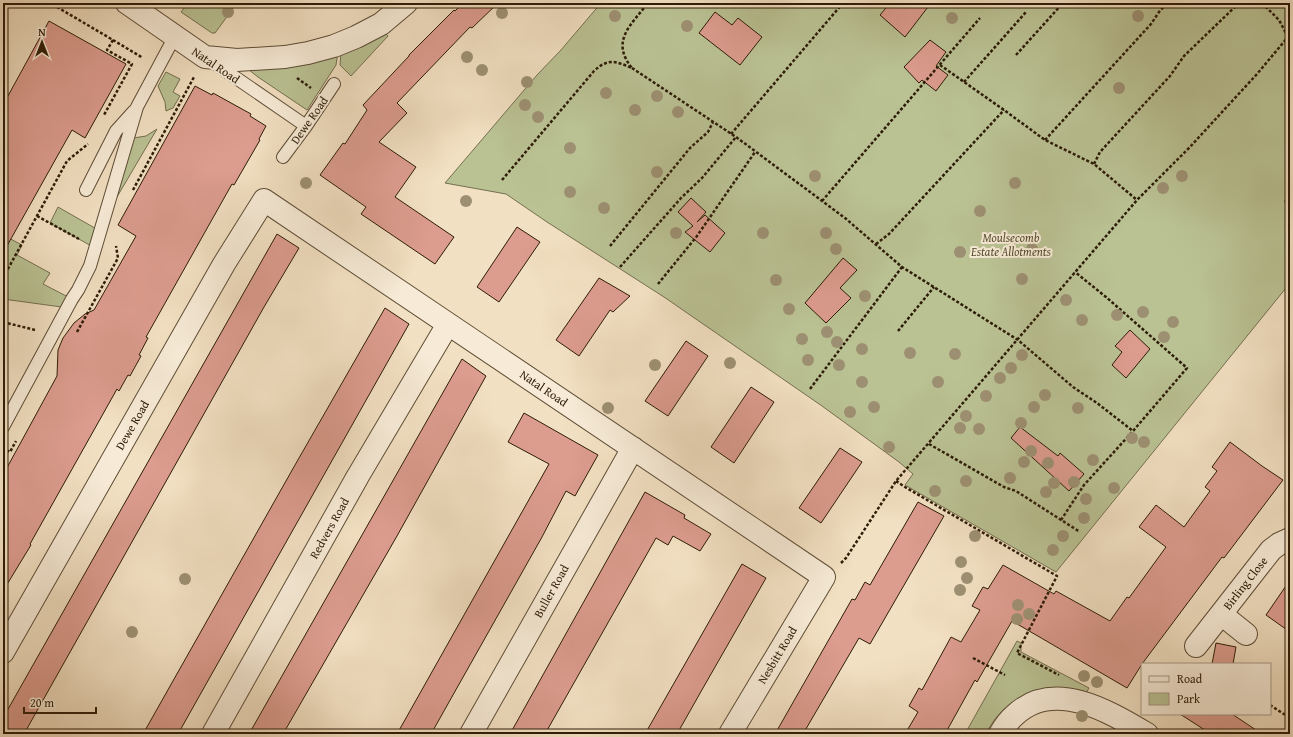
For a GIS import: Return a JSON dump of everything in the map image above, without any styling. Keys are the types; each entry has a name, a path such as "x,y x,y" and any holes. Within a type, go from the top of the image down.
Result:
{"street":[{"name":"Natal Road","path":"127,3 205,57"},
{"path":"205,57 237,60 285,57 308,53 334,46 356,37 381,24 406,3"},
{"name":"Natal Road","path":"264,200 824,577"},
{"name":"Dewe Road","path":"3,652 224,264 264,200"},
{"name":"Redvers Road","path":"213,734 358,476 448,324"},
{"name":"Buller Road","path":"471,734 633,448"},
{"name":"Birling Close","path":"1196,646 1271,550 1290,539"},
{"name":"Nesbitt Road","path":"730,734 824,577"},
{"name":"Birling Close","path":"1221,614 1246,634"},
{"path":"1000,734 1014,715 1026,707 1038,702 1065,699 1082,702 1102,709 1147,734"}],"lane":[{"path":"3,427 90,266 137,107 175,36"},
{"name":"Natal Road","path":"205,57 306,126"},
{"name":"Dewe Road","path":"283,157 334,84"},
{"path":"86,190 116,131 137,107"}],"path":[{"path":"54,3 57,7 143,58"},
{"path":"632,68 622,49 623,36 648,3"},
{"path":"731,134 843,3"},
{"path":"1016,55 1063,3"},
{"path":"1045,140 1151,24 1167,3"},
{"path":"1094,164 1100,152 1170,76 1184,56 1239,3"},
{"path":"824,577 846,558 896,481 1137,200 1189,148 1289,38 1279,20 1262,3"},
{"path":"964,82 1026,12"},
{"path":"822,201 980,18"},
{"path":"103,116 132,64 107,50 113,40"},
{"path":"502,180 601,64 606,62 616,62 632,68 736,137 845,218 902,267 1018,340 1073,387 1097,403 1133,431"},
{"path":"940,65 1045,140 1094,164 1137,200"},
{"path":"876,244 889,234 1004,110"},
{"path":"610,246 690,148 708,132 713,122"},
{"path":"620,267 681,198 702,178 736,137"},
{"path":"3,278 67,161 89,143"},
{"path":"658,284 697,236 755,152"},
{"path":"1285,202 1290,196"},
{"path":"37,216 95,248"},
{"path":"810,389 902,267"},
{"path":"1062,520 1084,485 1187,368 1075,272"},
{"path":"898,331 934,287"},
{"path":"3,322 29,328"},
{"path":"929,444 1004,487 1016,491 1080,532"},
{"path":"896,481 1057,576 1017,653 1062,677"},
{"path":"973,658 1005,675"},
{"path":"1271,706 1290,718"}],"green space":[{"path":"188,3 237,3 215,33 212,33 181,12"},
{"name":"Moulsecomb Estate Allotments","path":"601,3 1290,3 1290,283 1056,572 905,485 913,474 899,462 822,406 664,297 506,194 445,183 537,75 561,50"},
{"path":"385,33 388,36 351,76 340,65 341,52"},
{"path":"338,52 336,65 307,110 244,66"},
{"path":"166,72 180,79 173,92 180,96 173,108 166,111 165,102 158,86"},
{"path":"157,129 104,219 127,139 146,136"},
{"path":"58,207 100,231 95,248 50,223"},
{"path":"3,235 22,245 17,255 50,273 43,284 72,299 69,308 3,299"},
{"path":"1017,641 1021,643 1021,652 1089,688 1085,695 1042,690 1033,692 1016,700 1002,711 986,734 965,734"}],"building":[{"path":"463,3 498,3 472,28 470,27 397,103 407,113 379,142 416,167 395,197 454,237 435,264 361,214 366,207 320,175 343,143 345,144 367,110 363,105 409,55 454,10 455,11"},
{"path":"890,3 931,3 905,37 880,15"},
{"path":"715,12 732,25 738,18 762,37 740,65 699,33"},
{"path":"49,21 126,64 85,138 72,130 3,253 3,105"},
{"path":"930,40 946,52 936,66 948,75 936,91 922,80 919,83 904,67"},
{"path":"195,86 212,95 213,93 251,114 250,116 266,126 259,139 260,140 234,185 232,184 146,337 148,338 139,355 141,356 130,376 128,375 119,391 117,389 30,544 31,545 3,591 3,475 57,376 58,350 63,338 74,323 85,314 94,310 136,236 118,225"},
{"path":"691,198 706,212 697,222 705,215 725,233 710,252 685,232 693,226 678,212"},
{"path":"517,227 540,242 499,302 477,287"},
{"path":"277,234 299,248 264,307 24,734 3,734 3,718"},
{"path":"843,258 857,270 840,288 851,298 826,323 805,303"},
{"path":"599,278 630,296 613,312 610,310 579,356 556,340"},
{"path":"385,308 409,324 178,734 143,734 295,465"},
{"path":"1130,330 1150,349 1126,378 1112,365 1122,352 1115,346"},
{"path":"686,341 708,356 668,416 645,401"},
{"path":"462,359 486,376 397,536 283,734 249,734"},
{"path":"751,387 774,402 734,463 711,447"},
{"path":"524,413 598,455 575,496 566,491 542,537 431,734 397,734 549,464 508,442"},
{"path":"1020,427 1058,456 1060,453 1084,474 1069,491 1011,438"},
{"path":"1230,442 1283,480 1224,558 1222,557 1143,663 1141,663 1141,666 1127,688 1012,621 977,682 975,680 945,734 905,734 918,712 909,706 919,688 922,690 951,637 961,642 980,610 972,606 983,587 988,589 1003,565 1054,594 1056,591 1110,621 1127,597 1129,598 1166,547 1139,527 1156,505 1184,527 1210,491 1205,487 1217,471 1212,467"},
{"path":"840,448 862,462 821,523 799,508"},
{"path":"645,492 685,515 684,518 711,534 700,551 673,536 668,545 656,538 545,734 510,734"},
{"path":"918,502 944,516 870,644 859,638 803,734 775,734 852,599 855,600 865,582 870,585"},
{"path":"742,564 766,578 677,734 645,734"},
{"path":"1290,580 1290,632 1266,615"},
{"path":"1216,643 1236,647 1233,663 1212,663"},
{"path":"1182,715 1234,715 1262,734 1211,734"}]}
